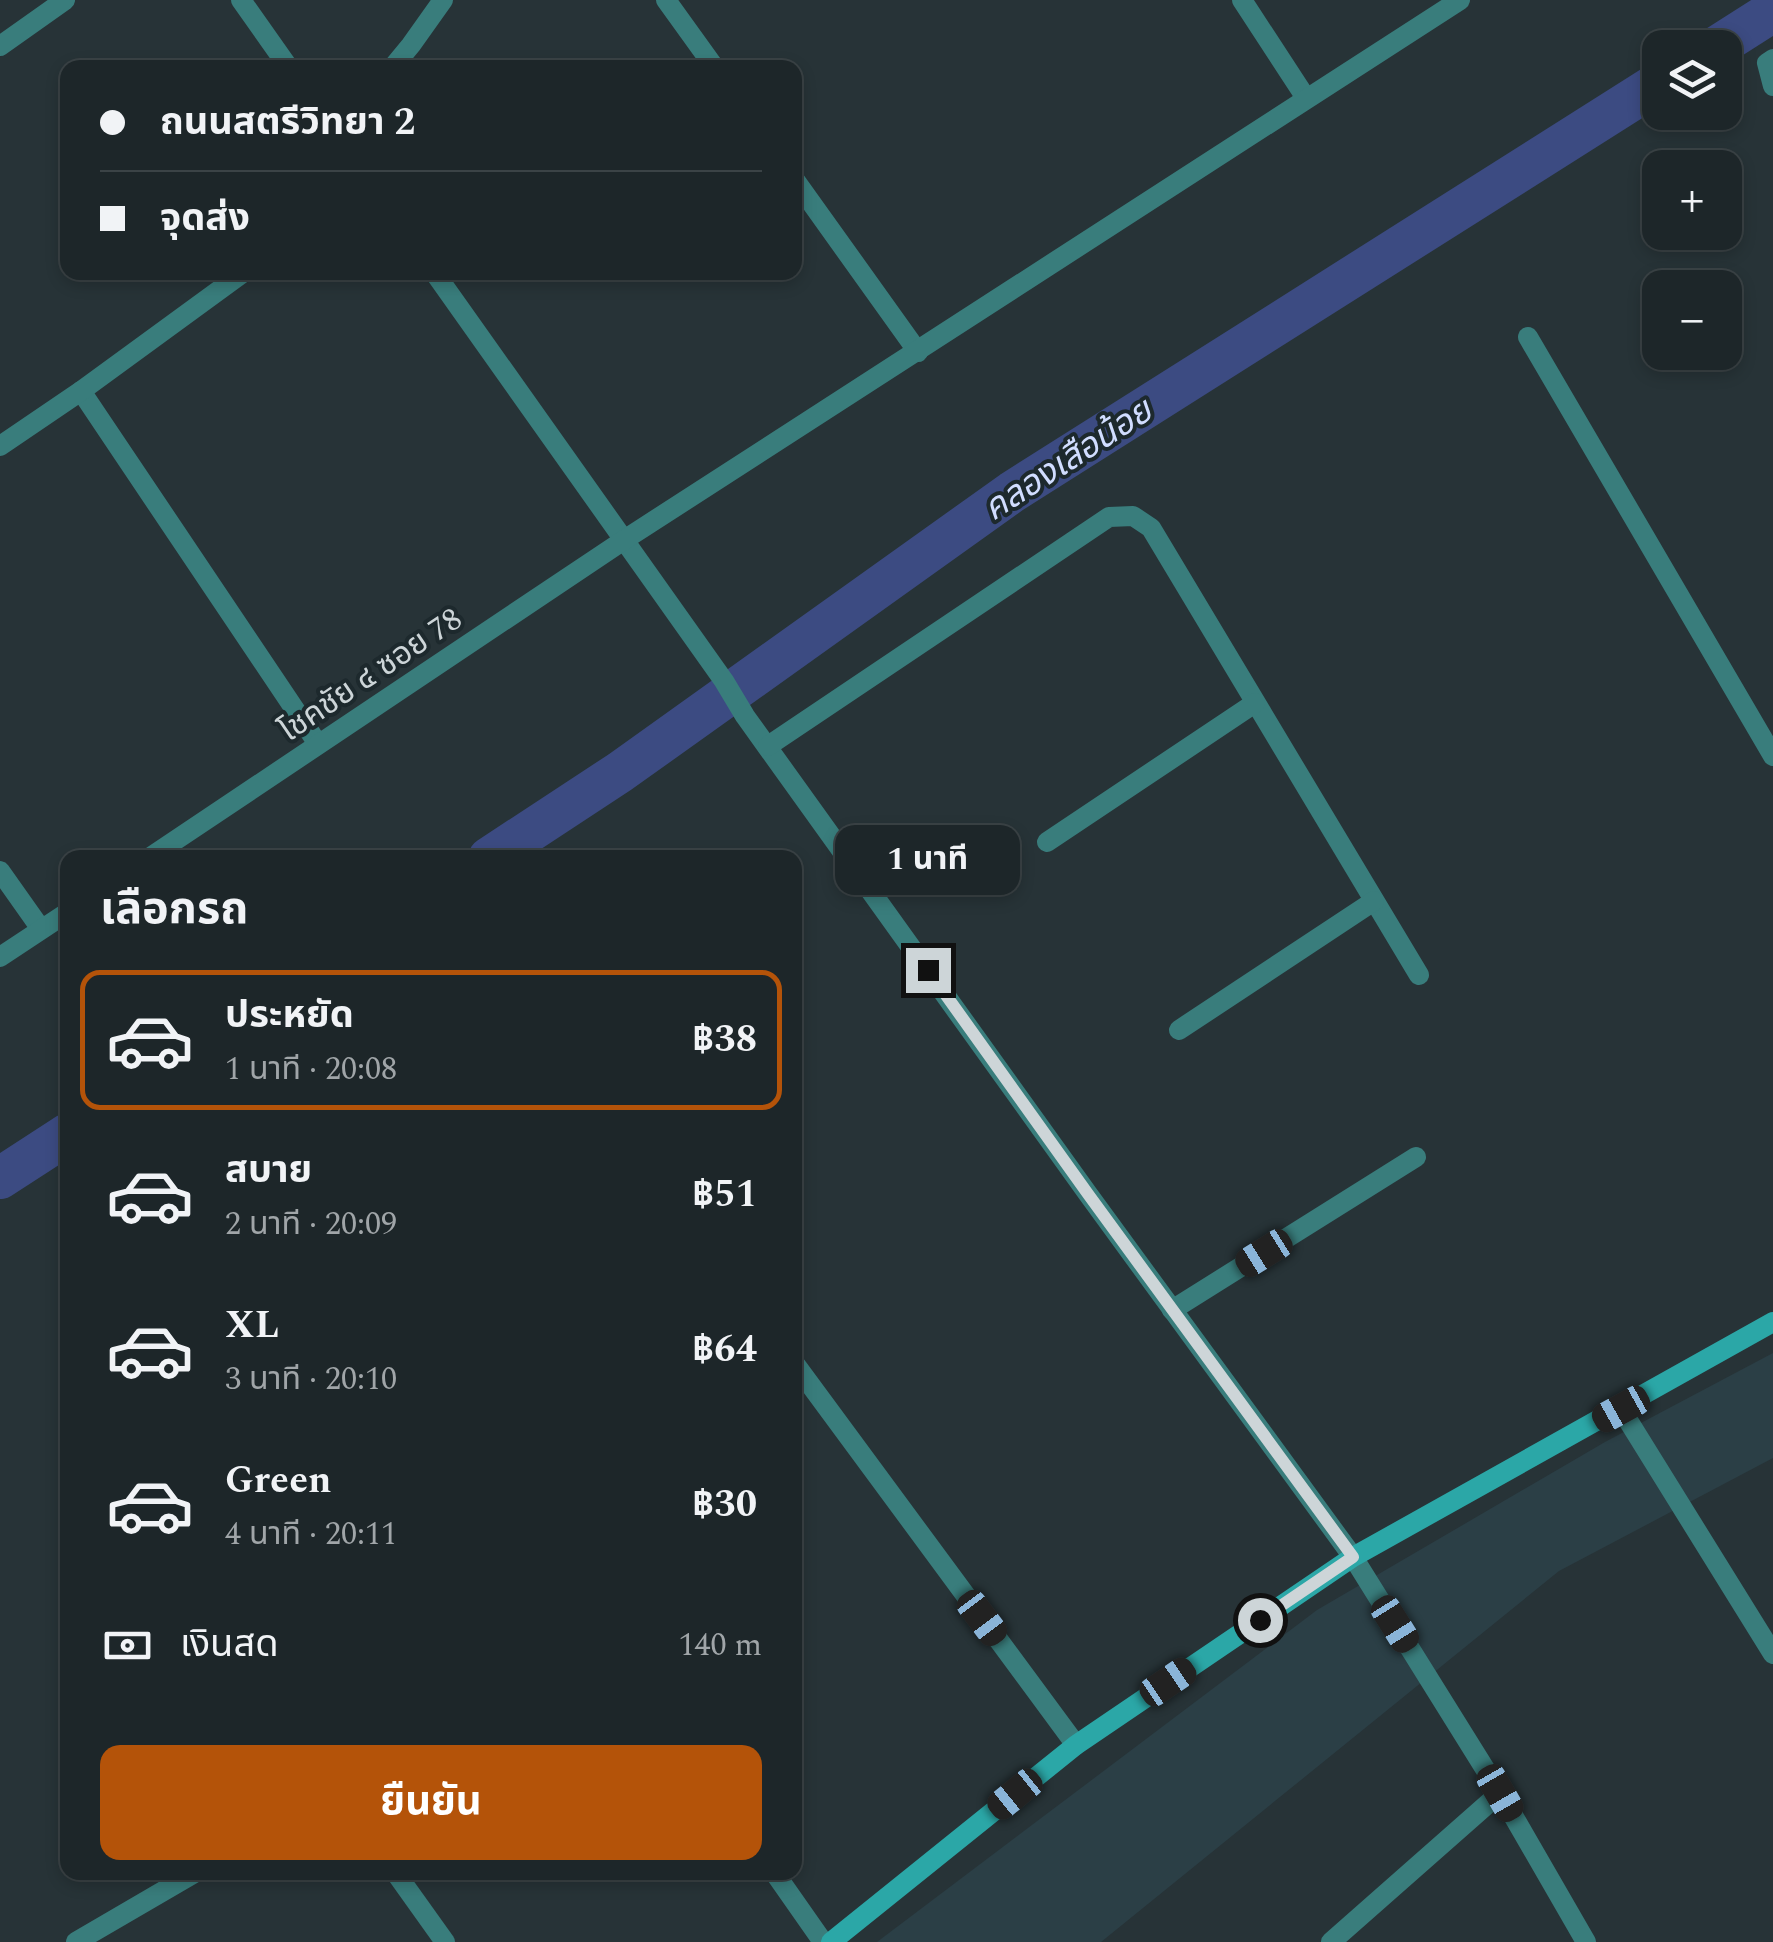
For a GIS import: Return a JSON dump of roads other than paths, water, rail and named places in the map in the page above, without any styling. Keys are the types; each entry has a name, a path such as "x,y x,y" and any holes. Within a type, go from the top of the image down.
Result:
{"street":[{"path":"0,46 65,0"},
{"path":"240,0 282,60"},
{"path":"399,60 443,0"},
{"path":"666,0 708,60"},
{"path":"1242,0 1306,98"},
{"name":"โชคชัย ๔ ซอย 78","path":"160,850 624,540 1460,0"},
{"path":"1773,59 1767,64 1773,86"},
{"path":"802,190 918,352"},
{"path":"0,446 233,280"},
{"path":"440,280 745,716 1353,1557 1500,1793 1586,1942"},
{"path":"1528,337 1773,756"},
{"path":"81,391 318,744"},
{"path":"768,746 1109,517 1133,516 1150,528 1419,975"},
{"path":"1047,842 1256,703"},
{"path":"0,871 41,929"},
{"path":"1178,1030 1374,901"},
{"path":"0,956 60,917"},
{"path":"1172,1310 1416,1157"},
{"path":"832,1942 1076,1746 1353,1557 1773,1322"},
{"path":"802,1374 1076,1746"},
{"path":"1621,1409 1773,1654"},
{"path":"1332,1942 1500,1793"},
{"path":"76,1942 182,1880"},
{"path":"400,1880 445,1942"},
{"path":"780,1880 823,1942"}],"waterway":[{"name":"คลองเสือน้อย","path":"1742,31 1773,11"},
{"name":"คลองเสือน้อย","path":"501,850 620,772 1012,492 1642,93"},
{"name":"คลองเสือน้อย","path":"0,1178 60,1139"}]}
